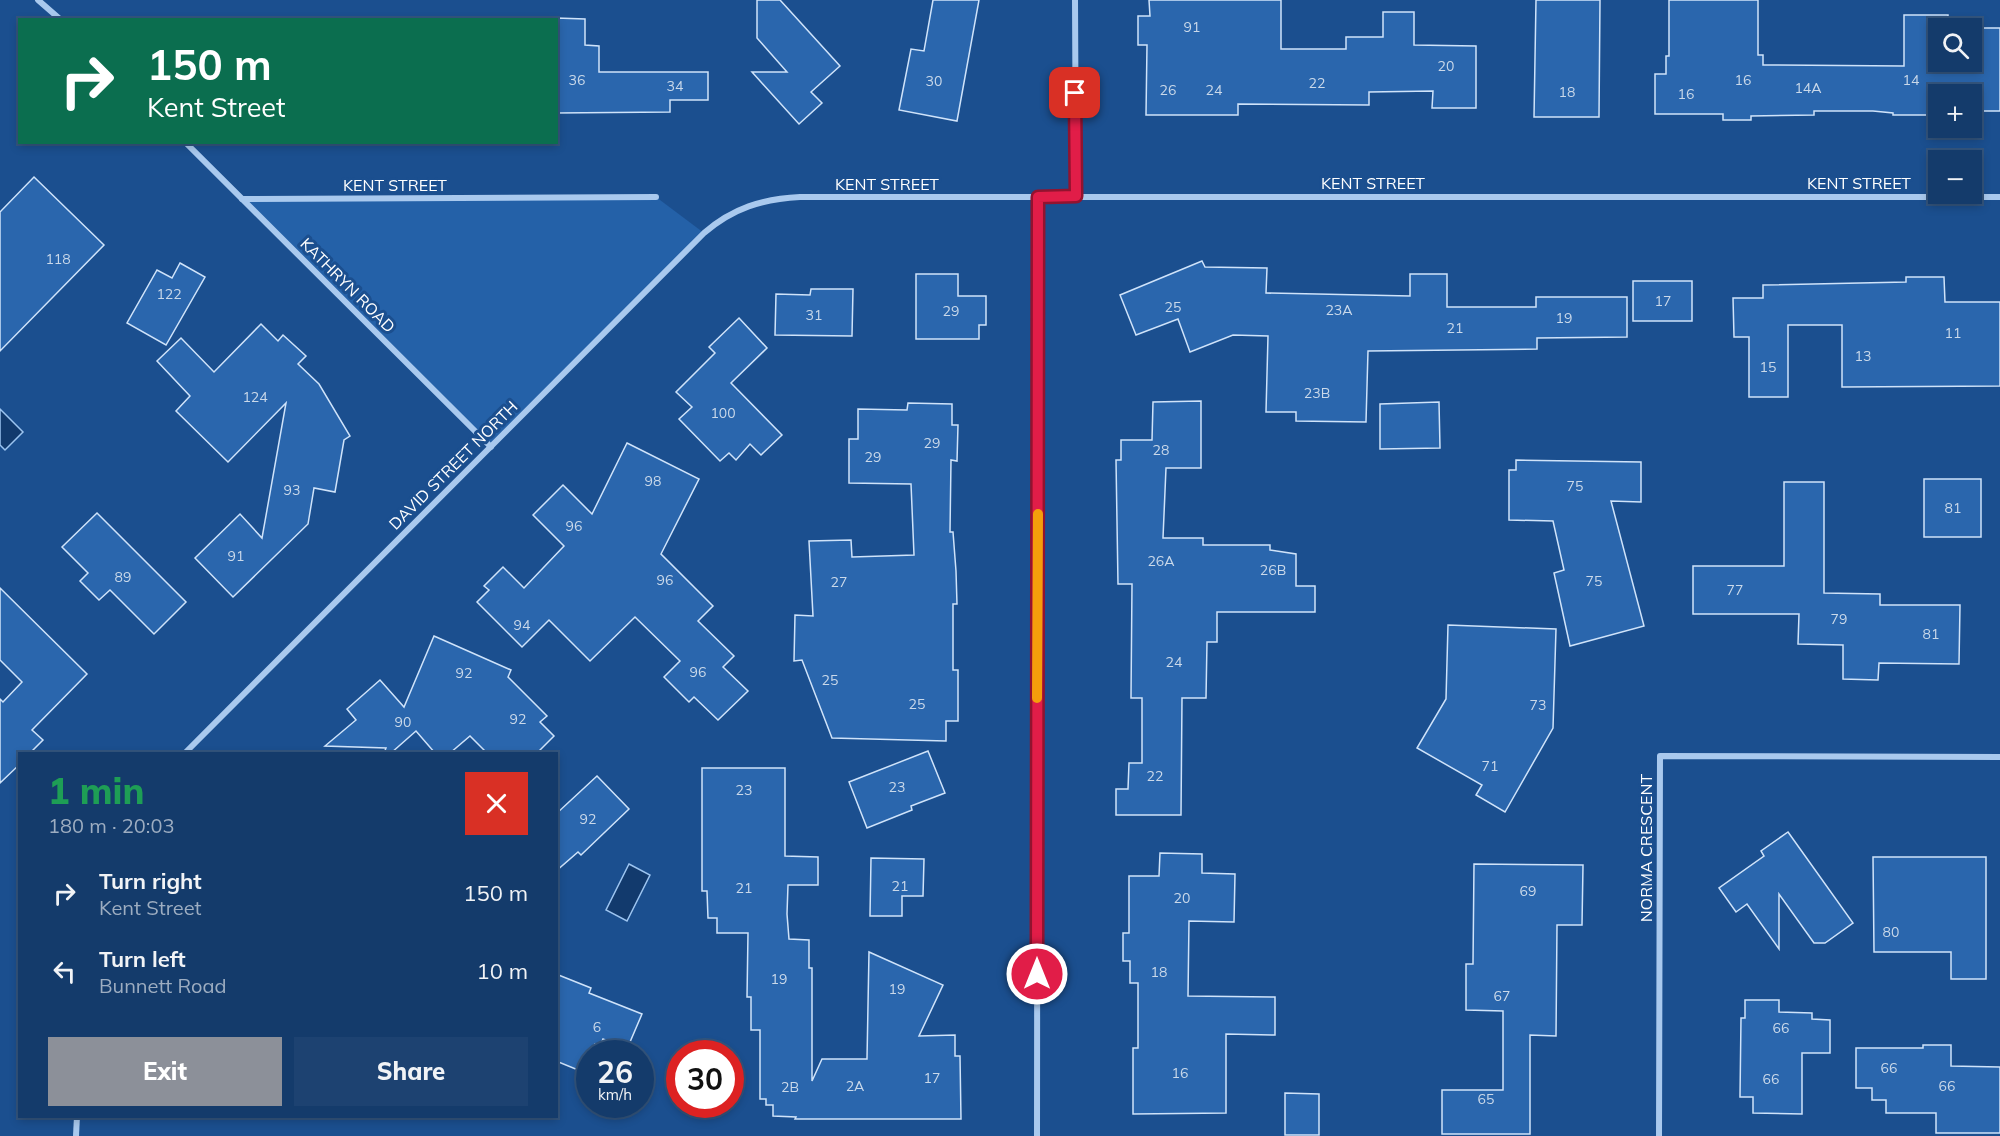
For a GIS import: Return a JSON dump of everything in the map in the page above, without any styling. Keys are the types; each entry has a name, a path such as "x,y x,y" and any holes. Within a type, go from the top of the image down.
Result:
{"street":[{"path":"38,0 59,18"},
{"path":"1075,0 1076,196"},
{"name":"KATHRYN ROAD","path":"187,144 490,447"},
{"name":"KENT STREET","path":"242,199 657,196"},
{"name":"KENT STREET","path":"747,205 772,199 800,197 2000,196"},
{"path":"1037,1136 1038,197"},
{"name":"DAVID STREET NORTH","path":"186,752 704,233 716,222 747,205"},
{"name":"NORMA CRESCENT","path":"1659,1136 1660,756 2000,757"},
{"path":"76,1118 76,1136"}],"shaded area":[{"path":"656,197 704,233 491,447 242,199"},
{"path":"0,409 23,432 5,450 0,445"},
{"path":"629,864 650,875 627,921 606,910"}],"building":[{"path":"757,0 780,0 840,66 811,92 822,103 799,124 752,72 787,72 757,38"},
{"path":"933,0 979,0 957,121 899,110 911,49 924,51"},
{"path":"1149,0 1281,0 1281,49 1346,49 1346,37 1383,37 1383,12 1414,12 1414,45 1476,46 1476,108 1432,108 1433,91 1369,92 1369,105 1238,104 1238,115 1146,115 1147,45 1138,45 1138,16 1150,16"},
{"path":"1536,0 1600,0 1599,117 1534,117"},
{"path":"1669,0 1758,0 1758,55 1763,55 1763,65 1904,66 1904,15 1948,15 1948,18 1928,18 1928,72 1982,72 1982,28 2000,28 2000,111 1982,111 1982,84 1928,84 1928,115 1893,115 1893,113 1873,111 1814,111 1814,115 1751,116 1751,120 1723,120 1723,114 1655,114 1655,74 1666,74 1666,56 1669,56"},
{"path":"558,18 585,19 585,45 599,46 599,72 708,72 708,100 670,100 670,112 558,113"},
{"path":"34,177 104,245 0,351 0,212"},
{"path":"1202,261 1205,267 1267,268 1266,293 1410,296 1410,274 1447,274 1447,307 1536,307 1536,297 1627,297 1627,337 1537,338 1537,349 1368,351 1366,422 1296,421 1296,412 1266,412 1268,336 1233,335 1190,352 1178,319 1136,335 1120,295"},
{"path":"180,263 205,277 166,345 127,323 157,270 172,278"},
{"path":"916,274 958,274 958,296 986,296 986,325 979,325 979,339 916,339"},
{"path":"1906,277 1944,277 1945,302 2000,302 2000,386 1842,387 1842,325 1788,325 1788,397 1749,397 1749,337 1734,337 1733,298 1763,298 1763,285 1906,282"},
{"path":"1633,281 1692,281 1692,321 1633,321"},
{"path":"811,289 853,289 852,336 775,335 776,294 810,295"},
{"path":"739,318 767,348 731,383 782,435 761,455 750,444 736,460 729,453 720,461 679,419 692,407 676,392 715,353 709,347"},
{"path":"261,324 278,341 283,335 306,356 298,364 319,384 350,436 344,440 335,492 314,488 308,524 233,597 195,558 240,514 262,538 286,403 228,462 176,411 190,396 157,361 181,338 214,372"},
{"path":"1201,401 1201,468 1166,468 1163,538 1203,538 1203,545 1270,545 1270,550 1296,554 1296,586 1315,586 1315,612 1217,612 1217,642 1207,642 1206,698 1182,698 1181,815 1116,815 1116,789 1128,789 1129,763 1142,763 1142,698 1131,698 1132,584 1118,584 1116,460 1121,460 1121,440 1152,440 1153,402"},
{"path":"1439,402 1440,448 1380,449 1380,404"},
{"path":"908,403 952,404 952,425 958,425 957,461 951,460 950,532 953,532 956,571 957,604 953,604 953,670 958,670 958,721 946,721 946,741 832,738 802,660 794,661 795,615 813,616 809,541 851,540 852,557 914,555 911,484 849,483 849,439 858,439 858,409 907,410"},
{"path":"627,443 699,479 661,554 713,606 698,621 734,656 723,667 748,691 718,720 694,697 689,702 664,677 680,661 635,617 590,661 549,620 522,647 477,602 489,590 484,586 503,567 524,588 564,546 533,515 563,485 592,514"},
{"path":"1516,460 1641,462 1641,502 1611,501 1644,626 1570,646 1554,573 1564,570 1553,521 1509,520 1509,470 1516,470"},
{"path":"1924,479 1981,479 1981,537 1924,537"},
{"path":"1784,482 1824,482 1824,593 1880,594 1880,605 1960,605 1959,664 1879,663 1878,680 1843,679 1843,645 1798,644 1799,614 1693,614 1693,566 1784,566"},
{"path":"97,513 186,602 154,634 110,590 99,600 80,581 88,573 62,547"},
{"path":"0,588 87,674 32,730 43,740 31,752 18,752 18,766 0,783 0,699 3,702 22,682 0,660"},
{"path":"1448,625 1556,629 1553,728 1505,812 1476,795 1482,785 1417,748 1446,699"},
{"path":"434,636 511,670 508,677 547,716 540,722 554,736 538,752 486,752 470,736 451,752 434,752 416,731 392,752 384,752 386,748 325,746 356,720 347,709 380,680 404,707"},
{"path":"928,751 945,793 911,806 912,810 867,828 849,782"},
{"path":"702,768 785,768 785,856 818,857 818,885 788,885 787,914 789,939 809,940 809,968 812,968 812,1081 822,1059 867,1059 869,952 943,985 919,1036 955,1035 955,1056 960,1056 961,1119 795,1119 796,1117 773,1116 773,1105 766,1105 766,1099 760,1099 760,1030 751,1030 751,997 747,997 748,933 717,933 717,918 708,918 707,891 702,891"},
{"path":"597,776 629,809 581,855 578,852 558,869 558,812"},
{"path":"1788,832 1853,923 1825,943 1814,943 1779,894 1779,949 1747,904 1736,912 1719,888 1764,856 1761,851"},
{"path":"1160,853 1202,854 1202,873 1235,874 1234,922 1189,921 1188,996 1275,997 1275,1035 1226,1034 1226,1113 1133,1114 1133,1048 1138,1048 1138,983 1130,983 1130,961 1123,961 1123,933 1129,933 1129,876 1159,876"},
{"path":"1873,857 1986,857 1986,979 1951,979 1951,952 1874,952"},
{"path":"871,858 924,859 923,896 902,896 902,916 870,916"},
{"path":"1474,864 1583,865 1582,925 1557,925 1556,1036 1530,1035 1530,1134 1442,1134 1442,1090 1503,1090 1503,1011 1466,1010 1466,964 1473,964"},
{"path":"558,975 591,988 589,993 642,1014 631,1040 576,1040 576,1069 558,1062"},
{"path":"1745,1000 1779,1000 1779,1012 1812,1013 1812,1019 1830,1020 1830,1053 1802,1053 1802,1114 1753,1113 1753,1097 1740,1097 1741,1018 1745,1018"},
{"path":"1923,1045 1951,1045 1951,1066 2000,1067 2000,1133 1936,1133 1936,1113 1886,1113 1886,1100 1872,1100 1872,1088 1856,1088 1856,1048 1923,1048"},
{"path":"1285,1093 1319,1094 1319,1135 1285,1135"}],"slow traffic":[{"path":"1037,698 1038,514"}],"route":[{"path":"1037,974 1038,197 1076,196 1075,93"}]}
